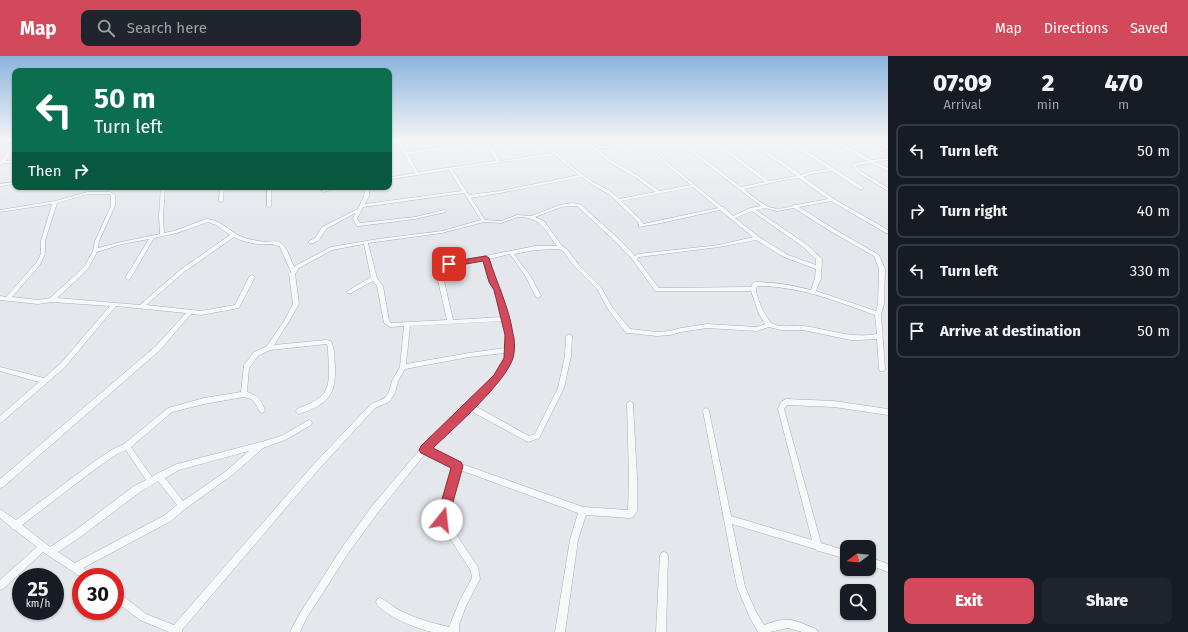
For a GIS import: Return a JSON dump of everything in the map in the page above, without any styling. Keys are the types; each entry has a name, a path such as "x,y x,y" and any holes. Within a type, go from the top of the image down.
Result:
{"street":[{"path":"412,166 416,172 420,173"},
{"path":"393,178 469,166"},
{"path":"570,166 597,187 612,194 640,222 641,226 679,219 722,208"},
{"path":"618,166 639,178 659,193"},
{"path":"670,166 757,238 786,256 819,268"},
{"path":"712,166 765,207"},
{"path":"747,166 768,182"},
{"path":"785,166 832,200 888,232"},
{"path":"825,166 861,188"},
{"path":"855,166 861,173 888,190"},
{"path":"450,169 484,221"},
{"path":"741,188 799,177 814,172 831,170"},
{"path":"362,206 466,194 500,192 582,176"},
{"path":"0,185 12,183"},
{"path":"618,200 694,186"},
{"path":"162,235 161,211 163,190"},
{"path":"221,201 222,190"},
{"path":"269,190 269,206"},
{"path":"323,191 328,190"},
{"path":"311,242 317,239 324,228 358,210 362,206 366,197 367,190"},
{"path":"0,211 55,202 88,193 110,193 113,195 113,206 97,241 95,251 86,268 52,300"},
{"path":"733,217 752,209 765,207 777,210 832,200"},
{"path":"8,298 38,264 43,254 43,241 55,202"},
{"path":"531,217 556,207 570,204 578,205 620,242 634,258 657,290 753,289"},
{"path":"794,206 832,230 876,254 882,269 881,304 878,314 882,369"},
{"path":"752,209 811,251 819,259 818,278 813,292"},
{"path":"358,210 355,219 356,223 362,226 444,212"},
{"path":"293,271 327,250 442,232 484,221 501,222 517,216 531,217 542,222 560,247 565,250 599,288 610,308 628,331 657,334 670,333 697,327 757,329 769,324"},
{"path":"95,251 152,238 208,220 221,226 233,235 255,242 268,244 278,243 282,246 293,271 292,274 296,304 269,348"},
{"path":"141,307 182,271 233,235"},
{"path":"128,278 152,238"},
{"path":"634,258 638,256 719,246 757,238"},
{"path":"97,241 112,246"},
{"path":"366,243 374,278 380,286 386,322 390,325 506,319"},
{"path":"450,321 440,276 442,266 535,248 560,247"},
{"path":"511,253 528,277 538,296"},
{"path":"295,632 303,616 346,549 376,508 424,450 497,377 508,358 510,350 506,319 498,290 493,282 486,258"},
{"path":"0,298 38,302 52,300 115,304 201,313 237,307 252,277"},
{"path":"349,292 374,278"},
{"path":"881,282 888,284"},
{"path":"878,314 794,287 755,284 753,289 762,315 769,324 780,328 803,328 848,337 873,338 879,336"},
{"path":"0,420 63,365 115,304"},
{"path":"0,484 158,348 190,312"},
{"path":"124,602 143,617 177,631 316,467 373,406 386,400 392,393 395,381 403,367 407,325"},
{"path":"468,406 528,439 536,436 561,388 568,356 569,336"},
{"path":"244,394 246,367 256,354 269,348 326,342 331,348 331,389 324,399 313,406 299,411"},
{"path":"403,367 469,355 510,350"},
{"path":"0,369 45,381"},
{"path":"15,526 97,464 114,452 127,446 170,410 204,401 244,394 253,397 258,401 262,410"},
{"path":"818,547 782,409 783,404 786,402 834,404 888,412"},
{"path":"424,450 457,466 583,511 630,514 633,512 630,404"},
{"path":"706,411 720,482 729,518 741,587 753,615 763,631 784,623 792,623 813,632"},
{"path":"0,586 46,550 76,535 150,480 177,467 283,438 309,423"},
{"path":"0,513 46,550 75,568 168,518 182,506 228,474 261,445"},
{"path":"127,446 150,480"},
{"path":"380,602 388,610 403,618 453,632 454,625 463,603 476,579 475,570 442,520 457,466"},
{"path":"159,476 182,506"},
{"path":"560,632 574,540 583,511"},
{"path":"729,518 840,553"},
{"path":"661,632 664,556"},
{"path":"876,564 888,568"}],"route":[{"path":"442,520 457,466 424,450 497,377 508,358 510,349 509,335 498,290 489,273 486,258 449,264"}]}
